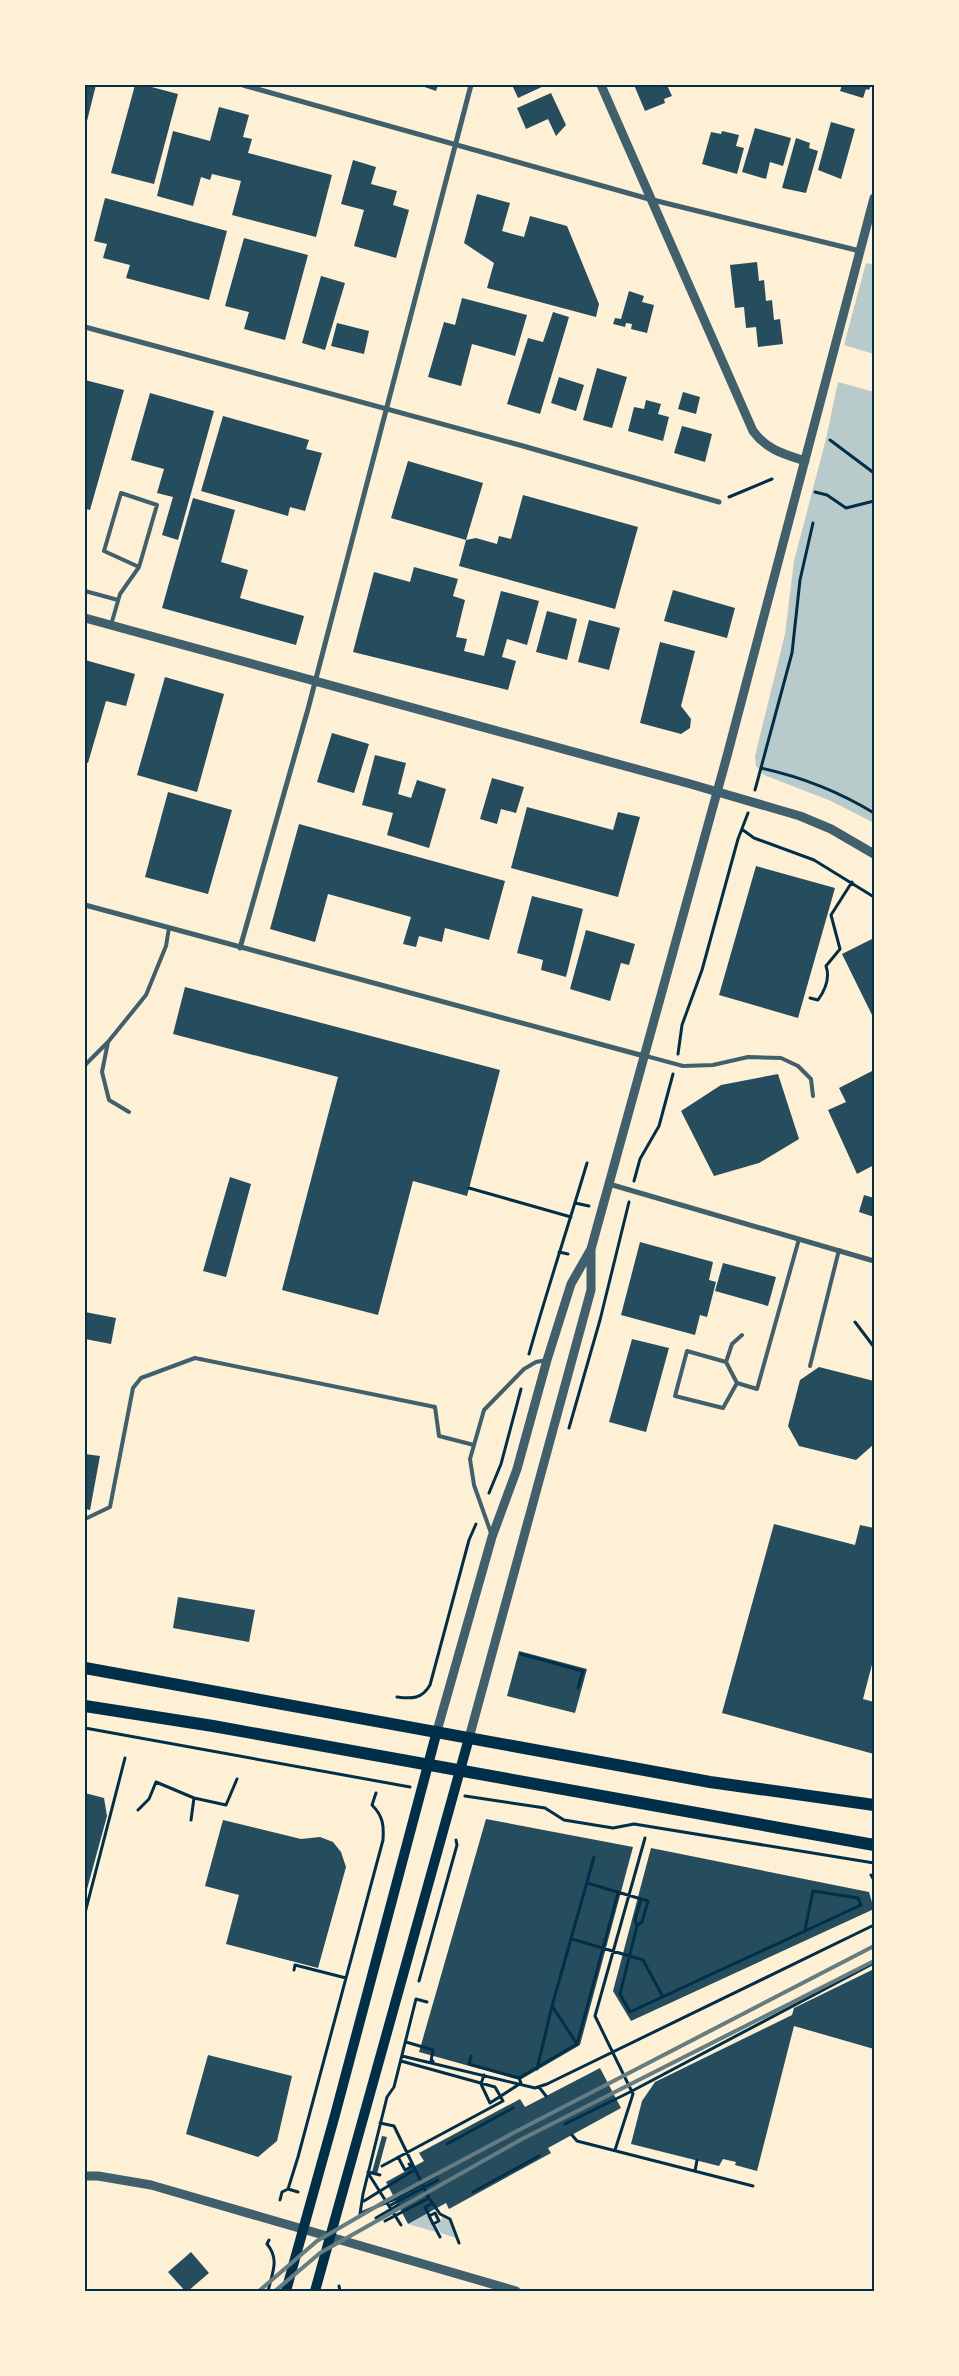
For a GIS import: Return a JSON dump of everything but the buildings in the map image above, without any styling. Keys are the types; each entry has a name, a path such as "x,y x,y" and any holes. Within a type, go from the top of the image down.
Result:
{"main road":[{"path":"85,1668 710,1782 874,1805"},
{"path":"85,1706 213,1726 874,1845"},
{"path":"286,2291 437,1732"},
{"path":"315,2291 469,1738"}],"street":[{"path":"243,85 650,199 860,252"},
{"path":"240,948 316,681 471,85"},
{"path":"601,85 753,431 775,452 805,461"},
{"path":"437,1732 492,1537 516,1469 571,1284 591,1249 718,791 874,198"},
{"path":"85,327 386,408 719,502"},
{"path":"85,618 718,791 800,816 831,829 874,854"},
{"path":"85,905 644,1056"},
{"path":"609,1184 874,1260"},
{"path":"469,1738 591,1290 591,1249"},
{"path":"85,2176 113,2178 151,2185 516,2291"}],"lane":[{"path":"111,625 118,600 139,567 157,505 121,493 104,550 139,567"},
{"path":"85,591 118,600"},
{"path":"85,1065 108,1042 146,995 166,946 169,928"},
{"path":"108,1042 102,1072 109,1100 129,1112"},
{"path":"644,1056 675,1064 713,1065 748,1057 781,1058 798,1066 810,1079 813,1096"},
{"path":"742,1335 732,1344 726,1362 737,1383 757,1388 799,1239"},
{"path":"810,1366 839,1250"},
{"path":"726,1362 687,1351 675,1396 723,1408 737,1383"},
{"path":"85,1519 110,1507 133,1388 142,1378 195,1358 435,1407 439,1436 474,1445"},
{"path":"492,1537 474,1486 470,1459 484,1410 524,1369 536,1362 547,1360"}],"path":[{"path":"830,440 874,472"},
{"path":"719,502 772,479"},
{"path":"815,492 827,495 846,508 874,500"},
{"path":"813,523 800,580 792,653 762,768 798,776 842,794 874,813"},
{"path":"636,1174 640,1159 645,1153 645,1148 655,1136 659,1126 680,1048 682,1025 702,970 738,839 744,828 754,838 814,860 874,897"},
{"path":"810,998 818,1000 823,993 829,974 826,966 840,949 831,915 852,882"},
{"path":"397,1698 412,1699 419,1697 426,1692 430,1685 468,1540 501,1464 519,1399 524,1369 558,1252 571,1217 587,1163"},
{"path":"469,1188 571,1217"},
{"path":"568,1432 625,1225 625,1215"},
{"path":"558,1252 568,1254"},
{"path":"855,1322 874,1347"},
{"path":"521,1654 583,1671 578,1688"},
{"path":"85,1728 421,1789"},
{"path":"85,1913 125,1758"},
{"path":"138,1810 149,1800 156,1782 194,1798 226,1805 237,1779"},
{"path":"288,2189 383,1840 384,1825 382,1817 372,1805 376,1793"},
{"path":"471,1797 545,1808 564,1820 613,1828 634,1824 874,1863"},
{"path":"191,1820 194,1798"},
{"path":"615,2150 633,2094 595,2016 645,1838"},
{"path":"537,2069 552,2006 594,1857"},
{"path":"871,1875 874,1880"},
{"path":"587,1883 648,1901 642,1922 638,1926 620,1994 630,2012 662,1995 861,1905 858,1898 814,1891 805,1930"},
{"path":"471,2056 469,2064 519,2078 577,2044 618,1893"},
{"path":"638,1926 635,1920 641,1899"},
{"path":"402,2056 524,2086 539,2087 874,1925"},
{"path":"572,1939 643,1960 662,1995"},
{"path":"565,2124 632,2091 874,1963"},
{"path":"294,1970 295,1965 346,1978"},
{"path":"398,2205 360,2214 363,2201 362,2194 380,2123 387,2097 394,2087 416,1999 426,2002"},
{"path":"552,2006 577,2044"},
{"path":"406,2042 433,2050 431,2061 479,2074"},
{"path":"399,2159 405,2153 503,2101 495,2087 401,2061"},
{"path":"484,2075 481,2084 490,2103 521,2083 519,2078"},
{"path":"539,2087 546,2096"},
{"path":"447,2144 513,2108"},
{"path":"380,2123 394,2126 414,2171 440,2214 450,2219 459,2243"},
{"path":"572,2135 577,2141 753,2186"},
{"path":"473,2192 539,2156"},
{"path":"382,2166 406,2157 411,2167 405,2170"},
{"path":"399,2159 408,2176 414,2171"},
{"path":"695,2171 697,2160"},
{"path":"363,2201 414,2171"},
{"path":"368,2172 380,2175"},
{"path":"368,2172 401,2225"},
{"path":"389,2206 437,2178"},
{"path":"376,2218 395,2199 423,2186"},
{"path":"280,2200 282,2192 288,2189 298,2192"},
{"path":"385,2221 429,2198"},
{"path":"431,2204 425,2207 429,2216 434,2224 439,2221 435,2213 429,2216 440,2237"},
{"path":"268,2291 276,2262 274,2252 268,2244 269,2240"},
{"path":"339,2286 340,2291"}],"shaded area":[{"path":"866,263 874,265 874,354 844,345"},
{"path":"838,382 874,392 874,823 831,801 764,775 756,766 755,756 785,634 794,561 826,439"},
{"path":"426,2214 436,2232 408,2224"},
{"path":"442,2217 449,2220 456,2238 441,2233 436,2225 441,2222"}],"railway":[{"path":"259,2291 317,2241 384,2202 874,1946"},
{"path":"275,2291 320,2253 522,2139 874,1961"}]}
